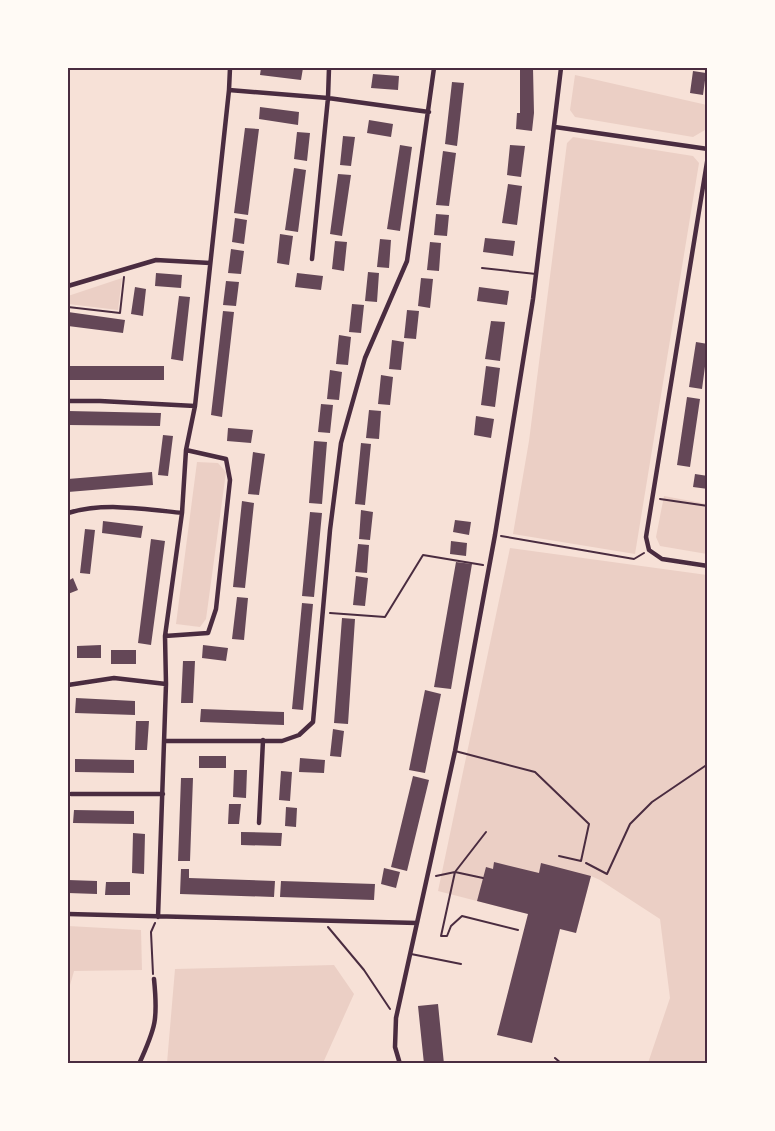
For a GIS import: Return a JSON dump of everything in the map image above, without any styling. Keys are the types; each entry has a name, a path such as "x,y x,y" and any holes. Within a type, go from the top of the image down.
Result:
{"street":[{"path":"158,917 166,684 165,636 182,513 186,450 195,406 230,90 230,68"},
{"path":"312,260 329,68"},
{"path":"164,741 282,741 299,735 313,722 330,530 341,443 365,358 407,261 434,68"},
{"path":"400,1064 395,1047 396,1018 455,751 495,535 536,274 561,68"},
{"path":"230,90 328,98 429,112"},
{"path":"555,127 708,149"},
{"path":"708,156 646,537 649,550 662,559 708,566"},
{"path":"68,286 156,261 210,263"},
{"path":"68,401 100,400 195,406"},
{"path":"165,636 208,633 216,609 230,480 226,459 186,450"},
{"path":"68,513 86,507 136,508 182,513"},
{"path":"68,686 114,678 166,684"},
{"path":"259,823 263,740"},
{"path":"69,794 163,794"},
{"path":"68,914 417,923"},
{"path":"139,1064 153,1035 157,1013 154,979"}],"lane":[{"path":"482,268 536,274"},
{"path":"455,751 535,772 589,824 580,861 559,856"},
{"path":"411,954 461,964"},
{"path":"555,1058 562,1064"}],"path":[{"path":"68,307 120,314 124,270"},
{"path":"653,498 708,506"},
{"path":"495,535 634,560 649,550"},
{"path":"323,612 386,617 423,555 489,566"},
{"path":"580,861 607,874 630,824 652,802 708,764"},
{"path":"486,832 455,872 441,936 447,936 451,926 462,916 518,930"},
{"path":"426,878 455,872 483,878"},
{"path":"152,964 151,932 158,917"},
{"path":"323,921 364,970 396,1018"}],"shaded area":[{"path":"575,75 707,105 705,130 693,137 575,117 570,110"},
{"path":"573,137 693,156 699,163 635,554 513,534 529,441 567,143"},
{"path":"122,278 118,310 68,304 68,296"},
{"path":"197,462 218,463 226,472 206,619 200,627 176,624"},
{"path":"664,496 707,504 707,554 660,546 656,537"},
{"path":"510,548 707,575 707,1063 648,1063 670,998 660,919 600,880 591,876 576,933 560,929 528,914 438,891"},
{"path":"68,926 141,930 142,970 74,971 68,992"},
{"path":"334,965 354,994 323,1063 167,1063 175,969"}],"building":[{"path":"261,68 303,68 301,80 260,75"},
{"path":"520,68 533,68 532,131 516,129 517,113 520,113"},
{"path":"693,71 706,73 703,95 690,93"},
{"path":"373,74 399,76 398,90 371,88"},
{"path":"452,82 464,83 457,146 445,144"},
{"path":"260,107 299,112 298,125 259,119"},
{"path":"369,120 393,124 391,137 367,133"},
{"path":"245,128 259,129 248,215 234,213"},
{"path":"297,132 310,133 307,161 294,159"},
{"path":"343,136 355,137 351,166 340,165"},
{"path":"400,145 412,147 400,231 387,229"},
{"path":"510,145 525,146 521,177 507,175"},
{"path":"443,151 456,153 449,206 436,205"},
{"path":"294,168 306,170 298,232 285,230"},
{"path":"338,174 351,175 342,236 330,234"},
{"path":"508,184 522,186 517,225 502,223"},
{"path":"436,214 449,215 447,236 434,235"},
{"path":"235,218 247,220 244,244 232,242"},
{"path":"280,234 293,236 289,265 277,263"},
{"path":"485,238 515,241 513,256 483,252"},
{"path":"380,239 391,240 389,268 377,267"},
{"path":"335,241 347,242 344,271 332,269"},
{"path":"430,242 441,243 439,271 427,270"},
{"path":"231,249 244,251 241,274 228,273"},
{"path":"368,272 379,273 377,302 365,301"},
{"path":"156,273 182,275 181,288 155,286"},
{"path":"297,273 323,276 321,290 295,287"},
{"path":"421,278 433,279 430,308 418,306"},
{"path":"226,281 239,282 236,306 223,305"},
{"path":"135,287 146,289 143,316 131,314"},
{"path":"479,287 509,291 507,305 477,301"},
{"path":"179,296 190,297 183,361 171,359"},
{"path":"352,304 364,305 361,333 349,332"},
{"path":"407,310 419,311 416,339 404,338"},
{"path":"223,311 234,312 222,417 211,415"},
{"path":"68,312 125,320 123,333 68,326"},
{"path":"491,321 505,322 500,361 485,359"},
{"path":"339,335 351,337 348,365 336,364"},
{"path":"392,340 404,342 401,370 389,369"},
{"path":"696,342 708,344 702,389 689,387"},
{"path":"68,366 164,366 164,380 68,380"},
{"path":"486,366 500,368 495,407 481,405"},
{"path":"330,370 342,372 339,400 327,399"},
{"path":"381,375 393,377 390,405 378,404"},
{"path":"687,397 700,399 690,467 677,465"},
{"path":"321,404 333,405 330,433 318,432"},
{"path":"369,410 381,411 379,439 366,438"},
{"path":"68,411 161,413 160,426 68,425"},
{"path":"476,416 494,419 491,438 474,435"},
{"path":"228,428 253,430 251,443 227,441"},
{"path":"163,435 173,436 168,476 158,475"},
{"path":"314,441 327,442 322,504 309,503"},
{"path":"361,443 371,444 365,505 355,504"},
{"path":"253,452 265,454 259,495 248,494"},
{"path":"152,472 153,485 68,492 68,479"},
{"path":"695,474 708,476 708,489 693,487"},
{"path":"242,501 254,503 245,588 233,587"},
{"path":"361,510 373,512 370,540 359,539"},
{"path":"310,512 322,513 314,597 302,596"},
{"path":"455,520 471,522 469,535 453,532"},
{"path":"103,521 143,526 141,538 102,533"},
{"path":"85,529 95,530 90,574 80,573"},
{"path":"151,539 165,541 151,645 138,643"},
{"path":"451,541 467,543 466,556 450,554"},
{"path":"358,544 369,545 367,573 355,572"},
{"path":"456,562 472,564 451,689 434,687"},
{"path":"356,576 368,578 365,606 353,605"},
{"path":"73,578 78,590 68,594 68,581"},
{"path":"237,597 248,598 244,640 232,639"},
{"path":"302,603 313,604 303,710 292,709"},
{"path":"342,618 355,619 348,724 334,723"},
{"path":"101,645 101,658 77,658 77,646"},
{"path":"203,645 228,648 226,661 202,658"},
{"path":"111,650 136,650 136,664 111,664"},
{"path":"183,661 195,661 193,703 181,703"},
{"path":"425,690 441,694 425,773 409,770"},
{"path":"76,698 135,701 135,715 75,713"},
{"path":"201,709 284,712 284,725 200,722"},
{"path":"136,721 149,721 147,750 135,750"},
{"path":"333,729 344,731 341,757 330,756"},
{"path":"199,756 226,756 226,768 199,768"},
{"path":"300,758 325,760 324,773 299,772"},
{"path":"75,759 134,760 134,773 75,772"},
{"path":"234,770 247,770 246,798 233,797"},
{"path":"281,771 292,772 290,801 279,800"},
{"path":"413,776 429,780 407,871 391,867"},
{"path":"181,778 193,778 190,861 178,861"},
{"path":"229,804 241,804 239,824 228,824"},
{"path":"286,807 297,808 296,827 285,826"},
{"path":"74,810 134,811 134,824 73,823"},
{"path":"241,832 282,833 281,846 241,845"},
{"path":"133,833 145,834 144,874 132,873"},
{"path":"494,862 539,873 541,863 591,876 576,933 560,929 532,1043 497,1035 528,914 477,901 486,867 493,869"},
{"path":"384,868 400,872 396,888 381,884"},
{"path":"181,869 189,869 189,878 275,881 274,897 180,894"},
{"path":"68,880 97,881 97,894 68,893"},
{"path":"281,881 375,884 374,900 280,897"},
{"path":"106,882 130,882 130,895 105,895"},
{"path":"438,1004 444,1064 424,1064 418,1006"}]}
